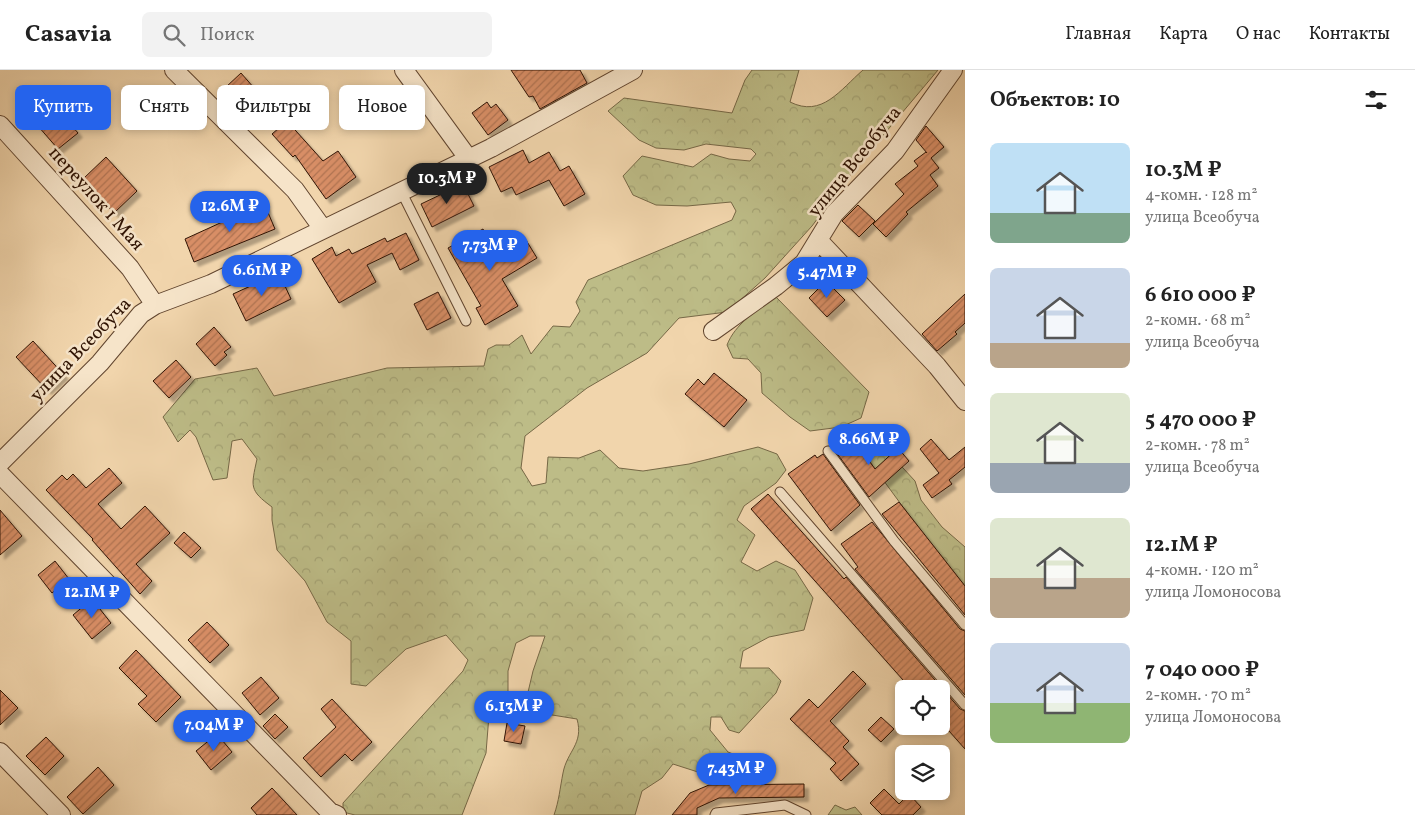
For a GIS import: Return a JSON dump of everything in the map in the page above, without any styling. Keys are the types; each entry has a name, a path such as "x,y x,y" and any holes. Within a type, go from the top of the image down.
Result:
{"street":[{"path":"174,70 295,190 323,229"},
{"path":"405,70 468,158"},
{"name":"улица Всеобуча","path":"0,463 100,363 141,314 155,305 211,284 491,148 633,70"},
{"name":"улица Всеобуча","path":"713,331 797,268 819,241 834,214 896,151 953,70"},
{"name":"переулок 1 Мая","path":"0,125 130,268 155,305"},
{"path":"819,241 938,366 965,401"},
{"path":"0,474 331,814"},
{"path":"0,752 61,815"}],"lane":[{"path":"401,191 466,321"},
{"path":"828,451 894,541 965,625"},
{"path":"780,492 965,705"},
{"path":"715,815 716,813 785,805 806,815"}],"green space":[{"path":"752,70 799,70 790,102 812,107 830,99 863,70 938,70 854,170 812,226 765,278 727,312 679,318 647,353 587,388 525,436 521,468 532,486 546,483 548,457 579,458 600,450 619,468 643,471 689,464 758,447 777,454 786,470 776,483 744,506 737,520 755,535 741,562 757,571 776,561 795,570 813,598 804,630 769,637 743,651 740,668 769,668 781,681 776,693 739,733 729,730 721,717 711,717 710,730 728,752 756,763 766,775 760,781 720,782 701,773 673,764 662,778 642,791 635,815 554,815 565,765 577,741 579,728 577,719 546,714 525,705 533,671 545,636 530,636 516,643 508,671 508,691 489,715 486,753 462,815 355,815 343,812 343,803 463,671 468,660 446,635 406,649 366,686 351,684 351,641 327,622 305,581 277,550 272,520 272,507 259,496 254,487 253,482 257,459 242,439 232,441 227,478 213,480 196,437 190,430 178,442 163,417 195,379 257,368 274,396 387,368 484,366 488,349 496,345 509,345 522,335 531,354 553,326 570,327 580,311 576,302 588,280 732,220 736,211 731,202 687,206 656,205 633,195 623,176 642,156 693,167 711,154 729,159 750,161 756,154 751,149 706,144 684,150 656,148 639,140 608,111 624,98 732,113 745,80"},
{"path":"776,297 869,392 861,418 841,427 810,431 762,393 761,373 748,359 733,358 727,345 735,330 747,318"},
{"path":"876,442 887,443 891,455 915,481 921,500 942,527 965,547 965,586 928,541 867,458 867,445"},
{"path":"835,805 846,810 855,807 862,815 828,815"}],"building":[{"path":"511,70 580,70 587,83 540,109 533,96 529,97"},
{"path":"241,73 251,85 228,85"},
{"path":"487,102 491,108 496,104 508,120 488,135 472,113"},
{"path":"926,126 944,147 931,158 939,168 930,175 938,186 906,212 908,214 886,237 873,224 904,194 895,184 918,166 914,161 927,153 916,140"},
{"path":"41,130 75,130 78,133 58,149"},
{"path":"277,130 295,130 323,161 338,151 356,177 326,199 295,155 293,157 272,134"},
{"path":"523,150 529,163 549,152 560,171 569,166 585,194 564,206 549,180 516,195 512,187 501,192 489,167"},
{"path":"106,157 137,191 114,213 83,179"},
{"path":"463,184 474,206 432,227 421,204"},
{"path":"264,203 275,229 194,262 185,239"},
{"path":"858,205 875,221 859,237 842,221"},
{"path":"483,229 498,257 526,240 537,258 502,279 518,306 485,325 476,308 481,306 448,248"},
{"path":"406,233 419,260 400,270 392,253 367,265 376,282 339,303 312,259 332,247 336,256 349,249 352,254 385,238 387,242"},
{"path":"279,273 291,299 246,321 233,294"},
{"path":"826,281 845,300 827,317 809,298"},
{"path":"438,292 451,318 427,330 414,304"},
{"path":"965,294 965,323 955,332 957,334 937,351 922,334"},
{"path":"214,327 231,347 224,352 227,355 215,366 196,344"},
{"path":"33,341 64,375 47,390 16,357"},
{"path":"176,360 191,377 169,398 153,381"},
{"path":"714,373 747,400 724,427 685,394 698,379 704,385"},
{"path":"851,436 875,469 898,448 909,461 869,497 833,448"},
{"path":"931,439 949,460 965,447 965,467 949,480 952,484 932,498 923,485 939,473 920,449"},
{"path":"823,454 860,505 831,531 788,474 815,455 817,458"},
{"path":"109,468 122,483 98,504 121,529 145,506 170,533 136,564 152,581 140,594 93,539 46,490 62,475 67,480 73,474 86,488"},
{"path":"768,494 844,579 846,577 935,680 903,680 751,509"},
{"path":"899,502 965,586 965,615 882,514"},
{"path":"0,510 22,536 0,555"},
{"path":"872,522 960,629 965,631 965,695 855,569 858,567 841,544"},
{"path":"184,532 201,548 191,558 174,543"},
{"path":"55,561 69,579 52,593 38,575"},
{"path":"92,599 111,623 92,639 73,615"},
{"path":"207,622 229,645 210,663 188,640"},
{"path":"136,650 181,697 156,722 138,704 147,696 119,668"},
{"path":"853,671 866,684 830,721 849,741 843,747 859,764 841,781 830,769 836,763 790,719 809,699 818,708"},
{"path":"261,677 279,698 260,715 242,693"},
{"path":"0,690 18,708 0,725"},
{"path":"950,697 960,709 965,711 965,749 950,732"},
{"path":"332,699 372,742 352,761 345,754 321,777 303,758 336,727 321,709"},
{"path":"275,714 288,727 275,739 263,726"},
{"path":"881,717 894,729 881,742 868,730"},
{"path":"507,723 525,726 521,744 504,741"},
{"path":"217,734 232,752 211,770 196,751"},
{"path":"46,737 64,756 45,775 26,756"},
{"path":"98,767 114,785 83,814 67,797"},
{"path":"804,784 804,797 719,798 697,808 697,815 672,815 690,793 709,785"},
{"path":"272,788 297,815 257,815 251,808"},
{"path":"884,789 899,804 903,800 915,800 921,807 913,815 882,815 870,803"}]}
